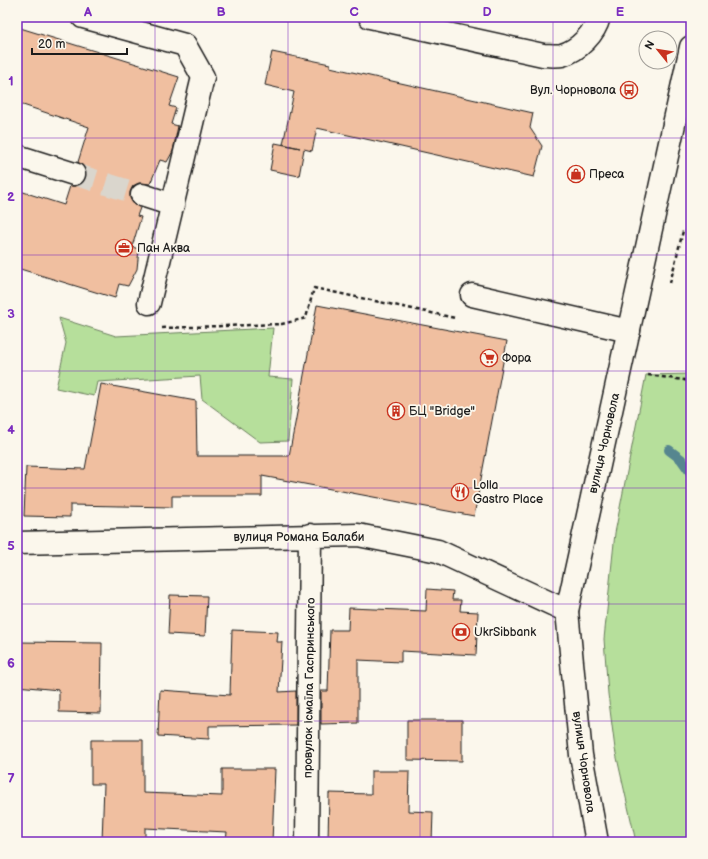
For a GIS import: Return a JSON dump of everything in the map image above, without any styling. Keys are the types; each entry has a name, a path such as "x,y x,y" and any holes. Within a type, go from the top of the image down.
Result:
{"street":[{"path":"83,17 185,45 203,77 149,303"},
{"path":"370,17 543,55 562,55 580,45 597,26 599,17"},
{"name":"вулиця Чорновола","path":"597,842 581,755 567,611 691,47"},
{"path":"17,156 74,174"},
{"path":"142,195 173,205"},
{"path":"472,295 629,331"},
{"name":"вулиця Романа Балаби","path":"17,542 358,534 438,551 567,611"},
{"name":"провулок Ісмаїла Гаспринського","path":"307,842 310,535"}],"path":[{"path":"670,284 683,231 691,231"},
{"path":"149,303 162,329 282,324 306,318 314,288 460,319"},
{"path":"648,367 646,375 691,381"}],"green space":[{"path":"59,318 116,336 273,328 268,377 293,379 288,441 260,442 202,399 200,376 97,382 94,396 56,388 66,343"},
{"path":"691,374 691,842 636,842 615,749 608,694 604,639 615,533 646,375"}],"building":[{"path":"17,27 179,77 169,106 176,108 171,124 178,126 173,151 167,162 160,160 150,184 139,183 133,186 130,192 130,198 133,203 140,208 137,216 141,217 132,247 139,249 137,269 128,286 119,284 115,298 17,268 17,190 64,205 70,186 76,186 82,183 86,177 86,172 83,166 78,162 89,127 17,103"},
{"path":"272,52 330,64 330,67 533,113 530,128 542,146 534,177 317,128 312,151 304,149 299,176 270,170 275,143 300,148 283,144 294,92 265,85"},
{"name":"БЦ \"Bridge\"","path":"317,305 507,341 474,516 262,476 262,496 172,496 172,507 70,505 70,517 24,516 26,467 85,469 101,384 196,401 197,456 289,456"},
{"path":"427,589 453,591 452,600 461,600 460,611 478,612 476,655 401,651 401,662 358,660 358,723 321,724 321,691 328,691 330,630 348,630 349,608 426,611"},
{"path":"170,595 207,596 205,636 168,634"},
{"path":"232,630 278,632 277,642 282,642 279,692 296,691 296,725 209,726 209,739 158,736 160,690 230,695"},
{"path":"17,642 102,643 101,713 59,712 59,690 17,686"},
{"path":"407,720 462,720 462,761 407,760"},
{"path":"91,740 143,740 143,793 222,796 222,769 275,769 272,842 226,842 227,832 145,828 145,842 102,842 104,784 91,784"},
{"path":"371,771 409,771 408,811 433,812 432,842 328,841 329,793 371,794"}],"waterway":[{"path":"669,450 681,459 691,473"}],"tunnel":[{"path":"74,174 142,195"}],"place":[{"name":"Вул. Чорновола","path":"629,90"},
{"name":"Преса","path":"576,174"},
{"name":"Пан Аква","path":"124,248"},
{"name":"Фора","path":"489,358"},
{"name":"БЦ \"Bridge\"","path":"396,411"},
{"name":"Lolla Gastro Place","path":"460,492"},
{"name":"UkrSibbank","path":"461,632"}]}
